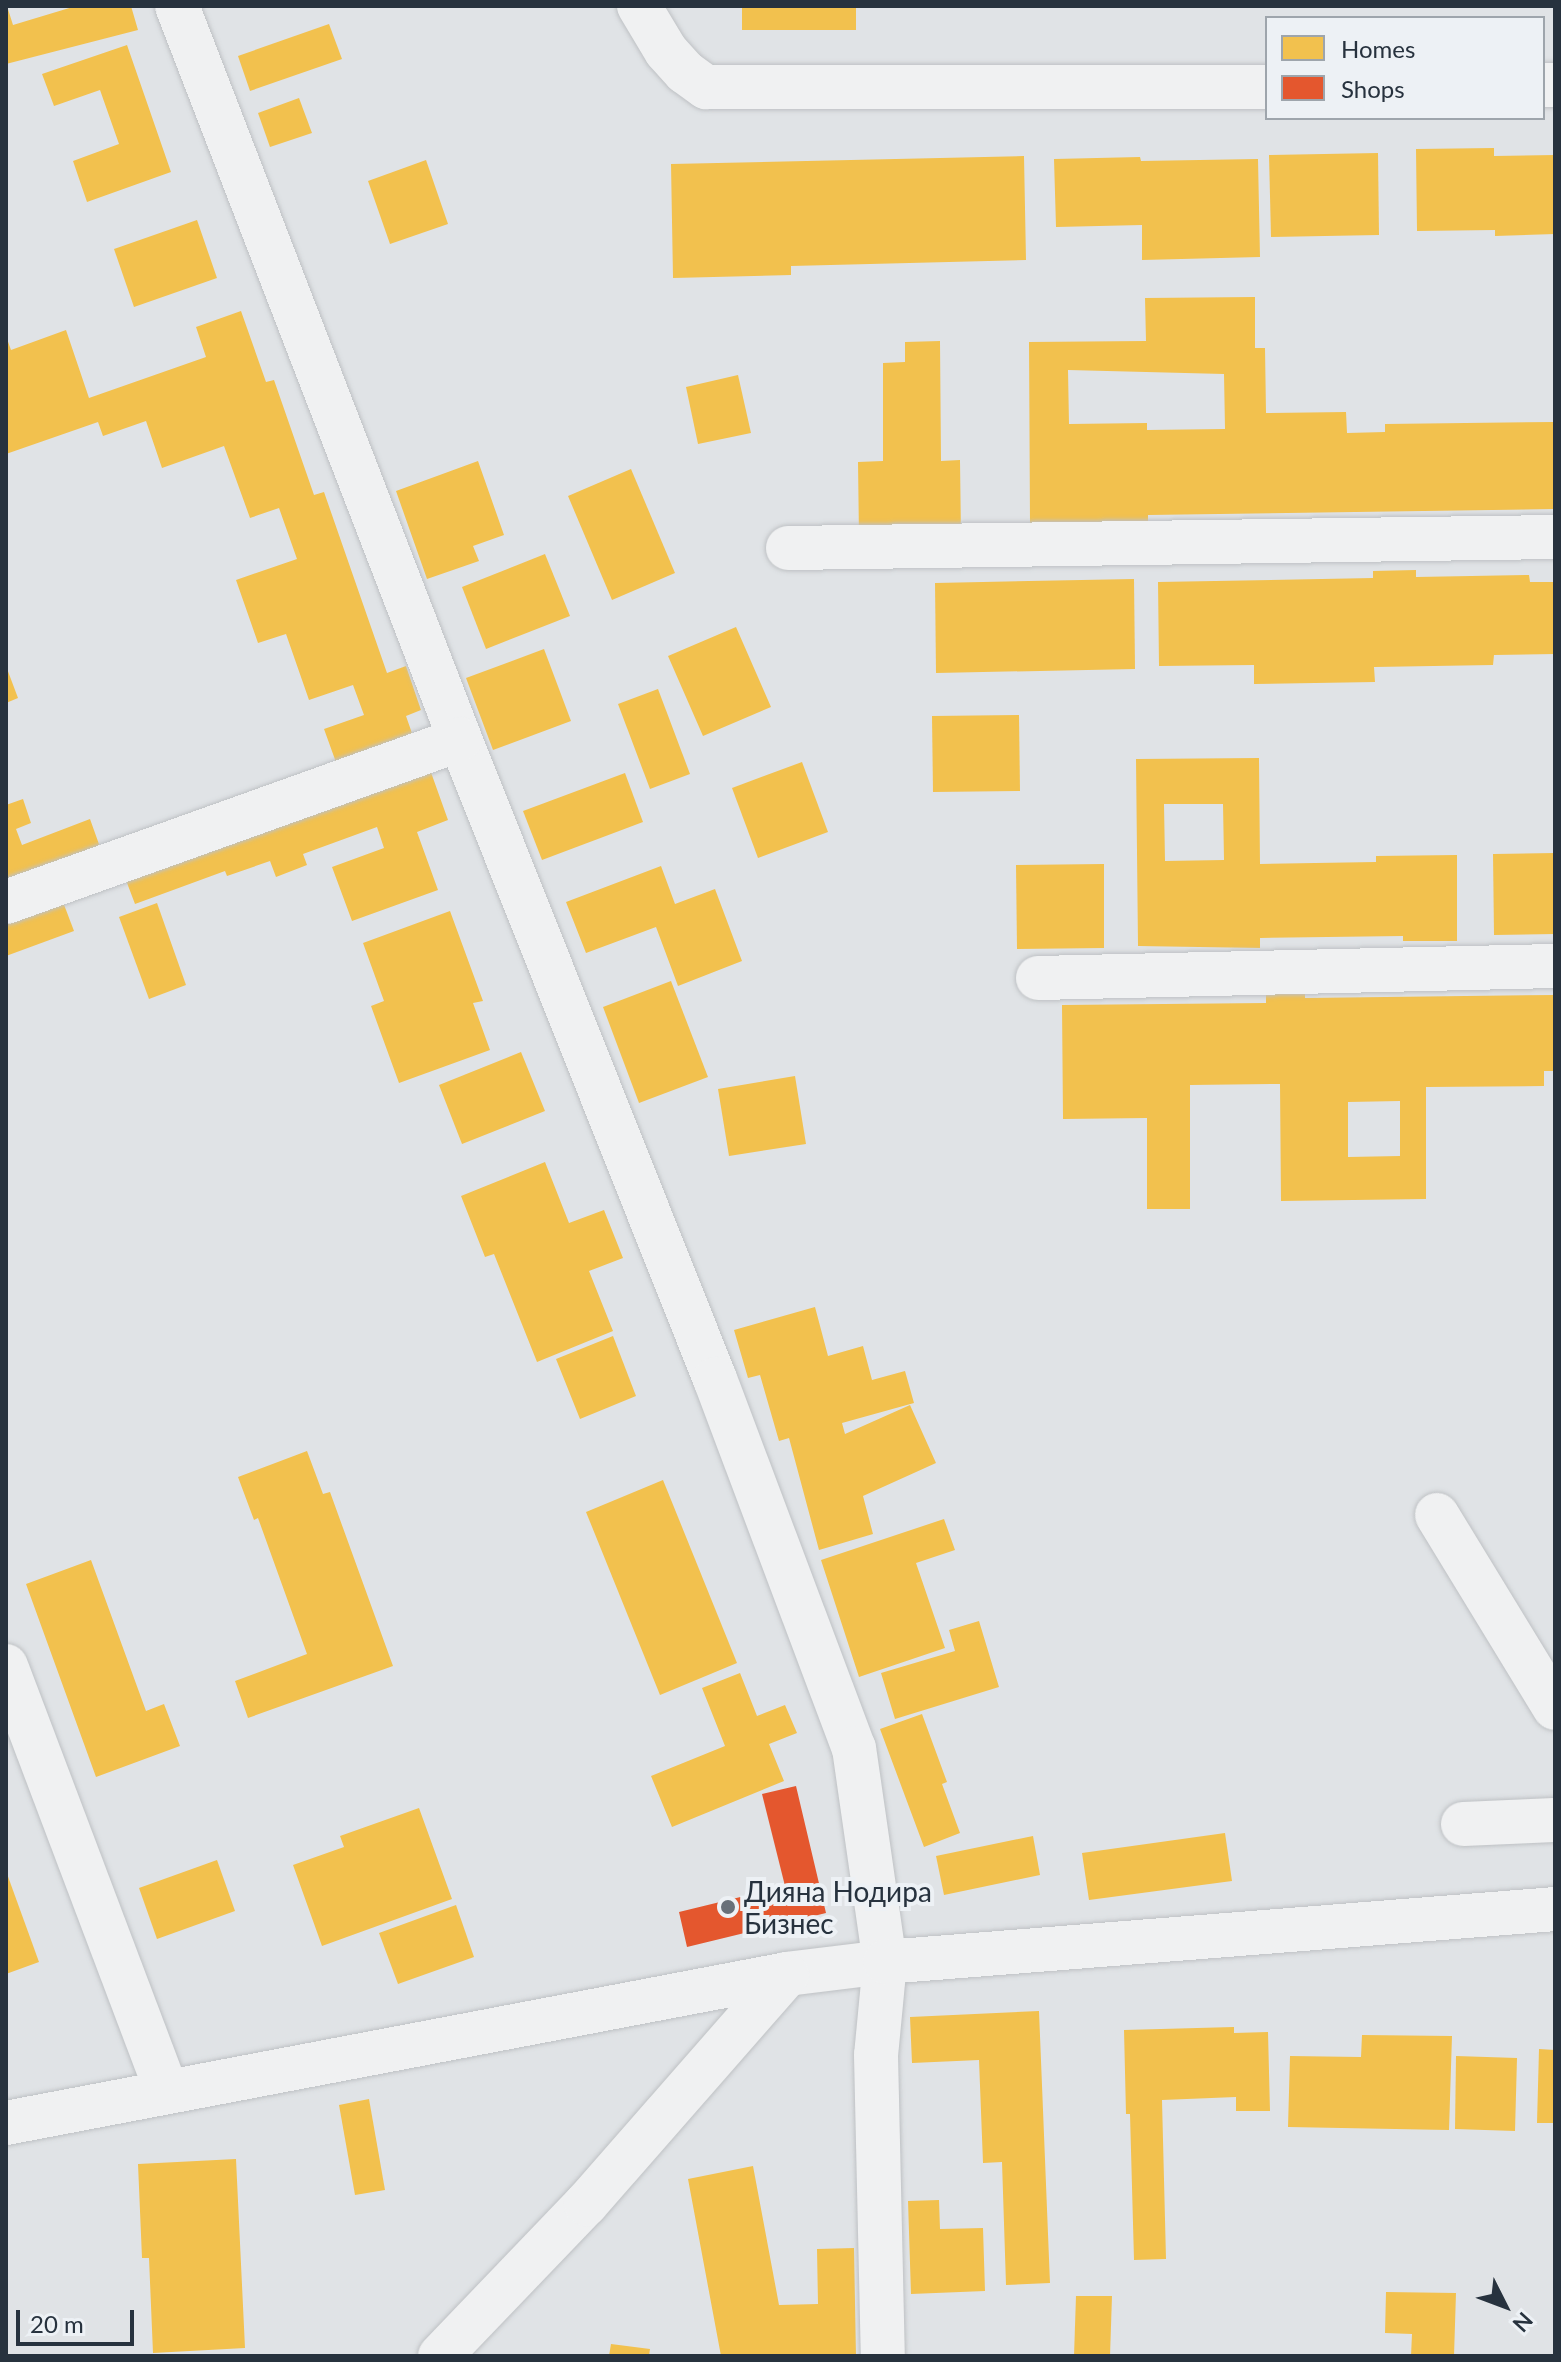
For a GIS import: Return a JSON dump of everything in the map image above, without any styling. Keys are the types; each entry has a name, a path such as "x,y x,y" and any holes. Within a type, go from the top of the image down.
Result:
{"street":[{"path":"177,6 460,739 715,1379 854,1748 885,1962 876,2055 883,2356"},
{"path":"639,6 666,51 685,72 706,87 1265,87"},
{"path":"788,548 1555,537"},
{"path":"6,902 460,739"},
{"path":"1038,978 1555,966"},
{"path":"1437,1515 1555,1708"},
{"path":"6,1666 167,2091"},
{"path":"1463,1824 1555,1820"},
{"path":"6,2123 787,1974 885,1962 1555,1909"},
{"path":"440,2356 586,2204 787,1974"}],"building: Homes":[{"path":"7,6 13,25 76,6 131,6 138,30 6,64"},
{"path":"742,6 856,6 856,30 742,30"},
{"path":"329,24 342,59 250,91 238,56"},
{"path":"127,45 171,172 87,202 73,161 119,144 100,90 54,106 42,74"},
{"path":"299,98 312,133 270,147 258,113"},
{"path":"1494,148 1494,156 1555,155 1555,234 1495,236 1495,230 1417,231 1416,149"},
{"path":"1378,153 1379,235 1271,237 1269,155"},
{"path":"1024,156 1026,260 791,266 791,275 673,278 671,164"},
{"path":"1140,157 1141,161 1258,159 1260,257 1142,260 1142,225 1056,227 1054,159"},
{"path":"426,160 448,224 390,244 368,181"},
{"path":"197,220 217,278 134,307 114,249"},
{"path":"1255,297 1255,348 1265,348 1266,413 1346,412 1347,433 1385,432 1385,424 1555,422 1555,509 1148,515 1148,523 1030,524 1029,342 1146,341 1145,298","holes":["1068,370 1224,374 1225,429 1147,430 1147,423 1069,424"]},
{"path":"241,311 266,382 274,380 314,495 324,492 387,673 406,666 421,710 406,716 414,739 337,765 324,729 364,715 353,685 309,700 286,634 258,643 236,580 297,559 279,508 250,518 224,446 162,468 146,421 103,436 98,422 6,454 6,336 11,350 66,330 89,398 206,357 196,327"},
{"path":"940,341 941,461 960,460 961,537 859,538 858,462 883,461 883,363 905,362 905,342"},
{"path":"738,375 751,433 698,444 686,387"},
{"path":"478,461 504,535 473,546 479,561 427,579 396,491"},
{"path":"631,469 675,573 612,600 568,496"},
{"path":"545,554 570,616 486,649 462,587"},
{"path":"1416,570 1416,577 1529,575 1530,582 1555,582 1555,654 1494,655 1493,665 1374,667 1375,682 1254,684 1254,665 1159,666 1158,582 1373,578 1373,571"},
{"path":"1134,579 1135,669 936,673 935,583"},
{"path":"736,627 771,707 703,736 668,656"},
{"path":"544,649 571,721 493,750 466,678"},
{"path":"6,666 18,698 6,703"},
{"path":"658,689 690,774 650,789 618,704"},
{"path":"1019,715 1020,791 933,792 932,716"},
{"path":"1259,758 1260,864 1376,862 1376,856 1457,855 1457,941 1403,941 1403,936 1260,938 1260,948 1138,946 1136,759","holes":["1164,804 1223,804 1224,860 1165,861"]},
{"path":"802,762 828,832 758,858 732,788"},
{"path":"428,764 448,820 417,832 438,890 352,921 332,867 384,848 377,827 303,854 307,865 276,877 270,861 227,876 225,871 135,904 124,875"},
{"path":"625,773 643,822 542,860 523,811"},
{"path":"23,799 31,823 16,829 22,845 90,819 100,847 6,883 6,805"},
{"path":"1555,853 1555,934 1494,935 1493,854"},
{"path":"1104,864 1104,948 1017,949 1016,865"},
{"path":"661,866 675,904 715,889 742,961 678,986 656,927 586,953 566,902"},
{"path":"63,902 74,931 6,956 6,922"},
{"path":"157,903 186,985 149,999 119,917"},
{"path":"450,911 483,1001 473,1003 490,1050 399,1083 371,1006 384,1001 363,943"},
{"path":"671,981 708,1077 639,1103 603,1007"},
{"path":"1266,989 1305,989 1305,998 1555,995 1555,1071 1544,1071 1544,1086 1426,1087 1426,1199 1281,1201 1280,1084 1190,1085 1190,1209 1147,1209 1147,1118 1063,1119 1062,1005 1266,1003","holes":["1400,1101 1400,1156 1348,1157 1348,1102"]},
{"path":"521,1052 545,1111 462,1144 439,1085"},
{"path":"795,1076 806,1144 729,1156 718,1089"},
{"path":"545,1162 569,1223 604,1210 623,1258 589,1271 613,1331 537,1362 494,1254 485,1257 461,1196"},
{"path":"815,1307 828,1356 863,1346 872,1380 905,1371 914,1403 842,1423 845,1434 910,1405 936,1463 863,1496 873,1534 819,1550 789,1438 779,1441 760,1375 748,1378 734,1330"},
{"path":"613,1336 636,1396 580,1419 556,1359"},
{"path":"307,1451 323,1494 330,1492 393,1666 248,1718 235,1681 307,1654 258,1518 254,1520 238,1477"},
{"path":"663,1480 737,1663 660,1695 586,1512"},
{"path":"944,1519 955,1550 916,1563 945,1648 859,1677 821,1560"},
{"path":"91,1560 146,1711 164,1704 180,1746 96,1777 26,1584"},
{"path":"979,1621 999,1687 895,1719 881,1673 955,1651 949,1630"},
{"path":"740,1673 757,1716 785,1705 797,1733 769,1744 784,1781 672,1827 651,1776 725,1746 702,1688"},
{"path":"922,1714 947,1782 942,1784 960,1833 924,1847 880,1729"},
{"path":"419,1808 452,1899 322,1946 293,1865 344,1847 340,1836"},
{"path":"1225,1833 1232,1881 1089,1900 1082,1853"},
{"path":"1033,1836 1040,1875 944,1895 936,1856"},
{"path":"217,1860 235,1911 157,1939 139,1888"},
{"path":"6,1871 39,1962 6,1974"},
{"path":"456,1905 474,1957 398,1984 379,1933"},
{"path":"1039,2011 1050,2283 1006,2285 1002,2162 983,2163 979,2060 912,2063 910,2017"},
{"path":"1234,2027 1234,2033 1268,2032 1270,2111 1236,2111 1236,2097 1162,2100 1166,2259 1134,2260 1124,2030"},
{"path":"1362,2035 1452,2036 1449,2130 1288,2127 1290,2056 1361,2057"},
{"path":"1539,2049 1555,2050 1555,2123 1537,2123"},
{"path":"1456,2056 1517,2058 1515,2131 1455,2129"},
{"path":"369,2099 385,2190 355,2195 339,2105"},
{"path":"236,2159 245,2348 153,2353 149,2258 142,2258 138,2164"},
{"path":"753,2166 779,2305 818,2304 817,2249 854,2248 856,2356 721,2356 688,2179"},
{"path":"939,2200 940,2229 983,2228 985,2291 911,2294 908,2201"},
{"path":"1386,2292 1456,2293 1454,2356 1411,2356 1412,2334 1385,2333"},
{"path":"1076,2296 1112,2296 1110,2356 1074,2356"},
{"path":"611,2344 650,2349 649,2356 609,2356"}],"building: Shops":[{"path":"796,1786 826,1913 687,1947 679,1912 785,1886 762,1794"}],"place":[{"name":"Дияна Нодира Бизнес","path":"728,1907"}]}
